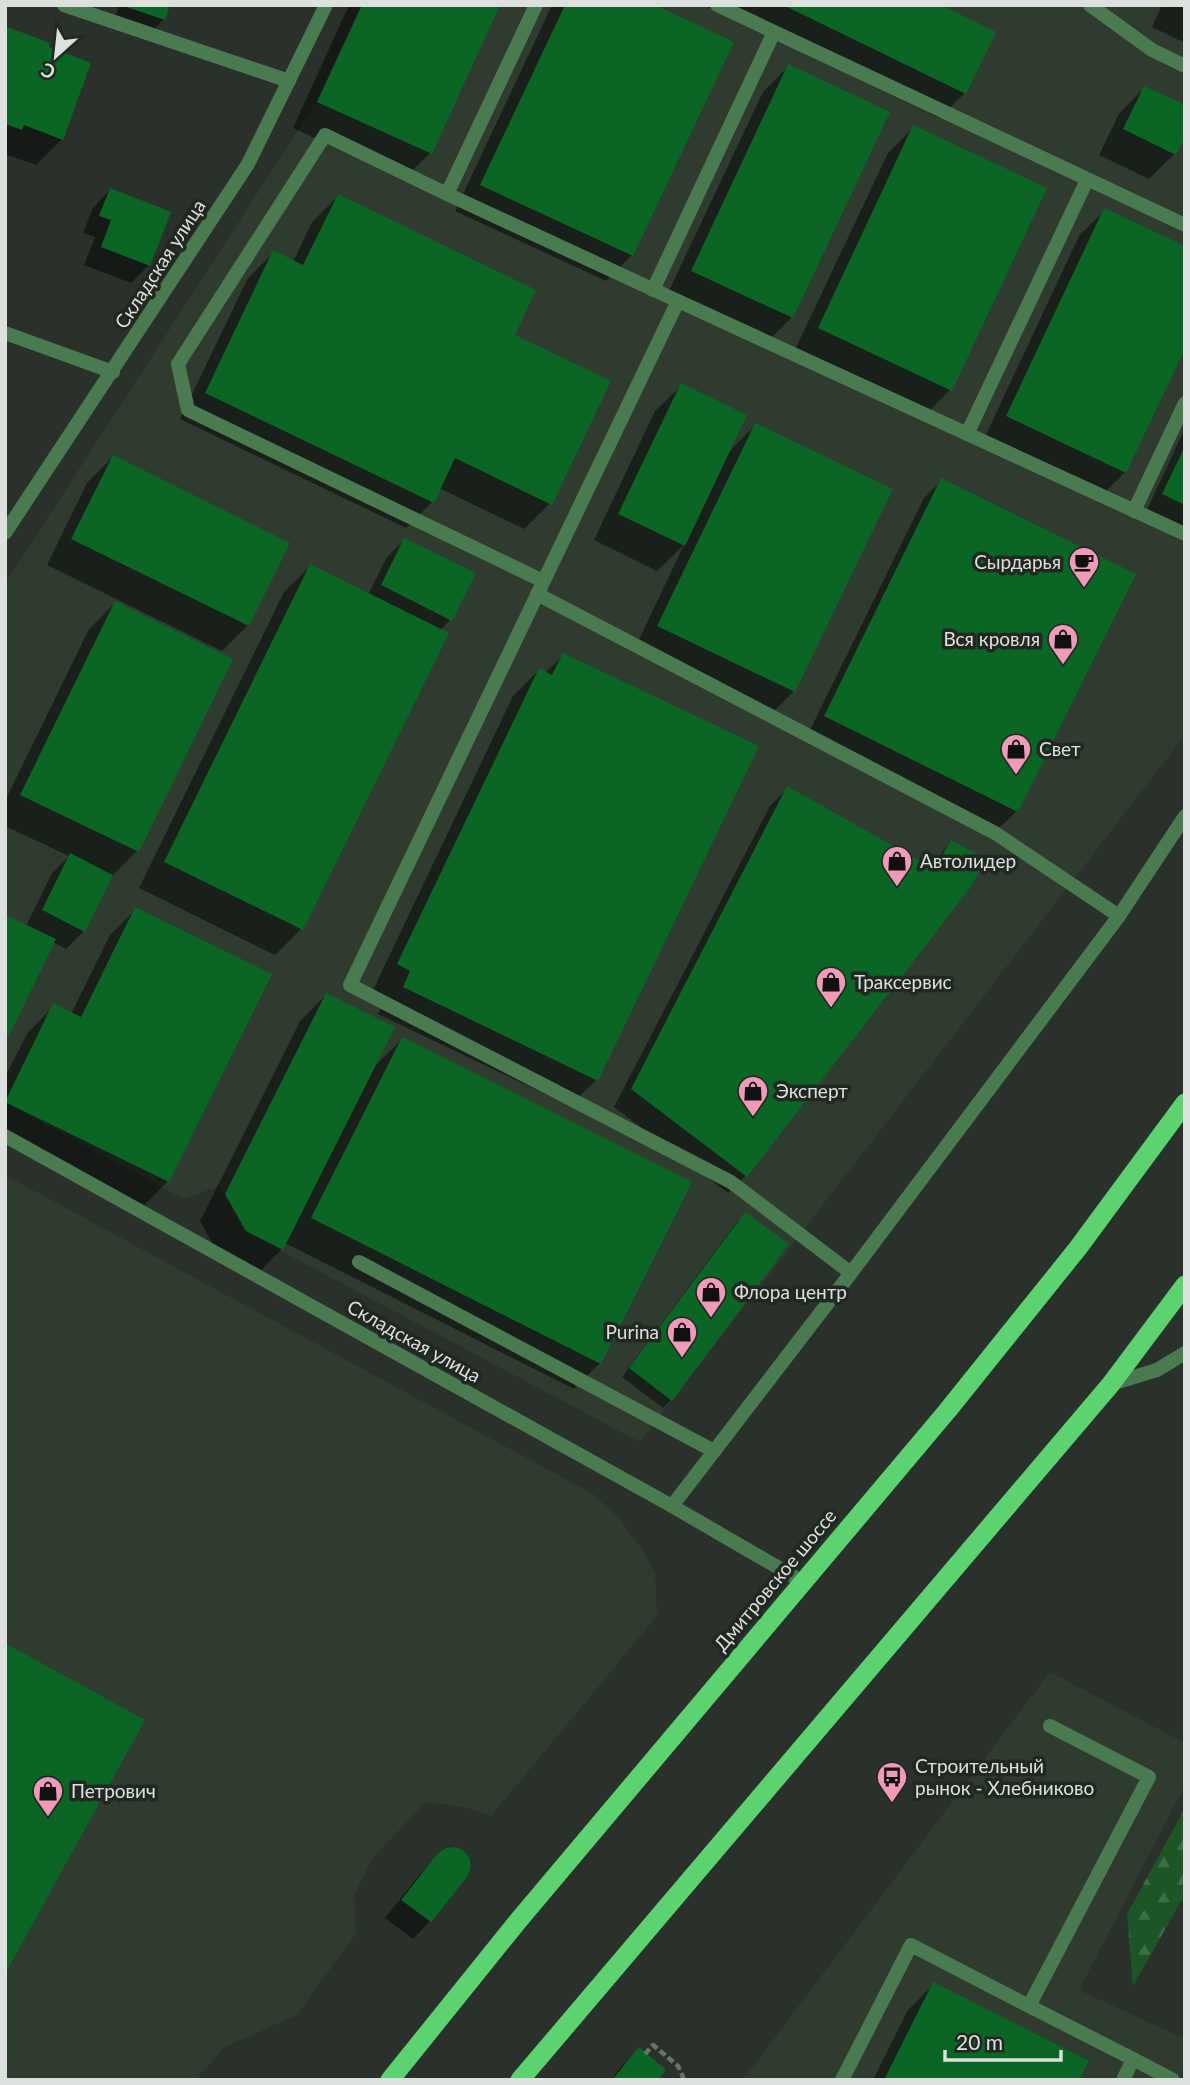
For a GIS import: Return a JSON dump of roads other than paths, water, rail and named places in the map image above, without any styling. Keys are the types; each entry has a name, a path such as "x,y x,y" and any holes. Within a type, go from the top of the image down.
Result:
{"highway":[{"name":"Дмитровское шоссе","path":"390,2080 518,1921 948,1410 1078,1248 1185,1103"},
{"path":"520,2080 1111,1384 1185,1285"}],"street":[{"path":"64,5 289,81"},
{"name":"Складская улица","path":"5,533 248,164 326,5"},
{"path":"447,194 536,5"},
{"path":"717,5 1185,225"},
{"path":"1090,5 1152,50 1185,66"},
{"path":"653,290 774,32"},
{"path":"1119,916 995,833 540,588 188,410 178,364 325,135 653,290 1185,534"},
{"path":"967,434 1087,180"},
{"path":"678,301 350,985 731,1182 850,1273"},
{"path":"5,333 113,372"},
{"path":"1134,511 1185,403"},
{"path":"671,1506 1119,916 1185,816"},
{"name":"Складская улица","path":"5,1136 803,1582"},
{"path":"359,1262 714,1451"},
{"path":"1111,1384 1157,1370 1185,1353"},
{"path":"1029,2006 1149,1777 1051,1726"},
{"path":"842,2080 911,1945 1172,2080"},
{"path":"1123,2080 1133,2059"}],"place":[{"name":"Сырдарья","path":"1084,589"},
{"name":"Вся кровля","path":"1063,666"},
{"name":"Свет","path":"1016,776"},
{"name":"Автолидер","path":"897,888"},
{"name":"Траксервис","path":"831,1009"},
{"name":"Эксперт","path":"753,1118"},
{"name":"Флора центр","path":"711,1319"},
{"name":"Purina","path":"682,1359"},
{"name":"Строительный рынок - Хлебниково","path":"892,1804"},
{"name":"Петрович","path":"48,1818"}]}
